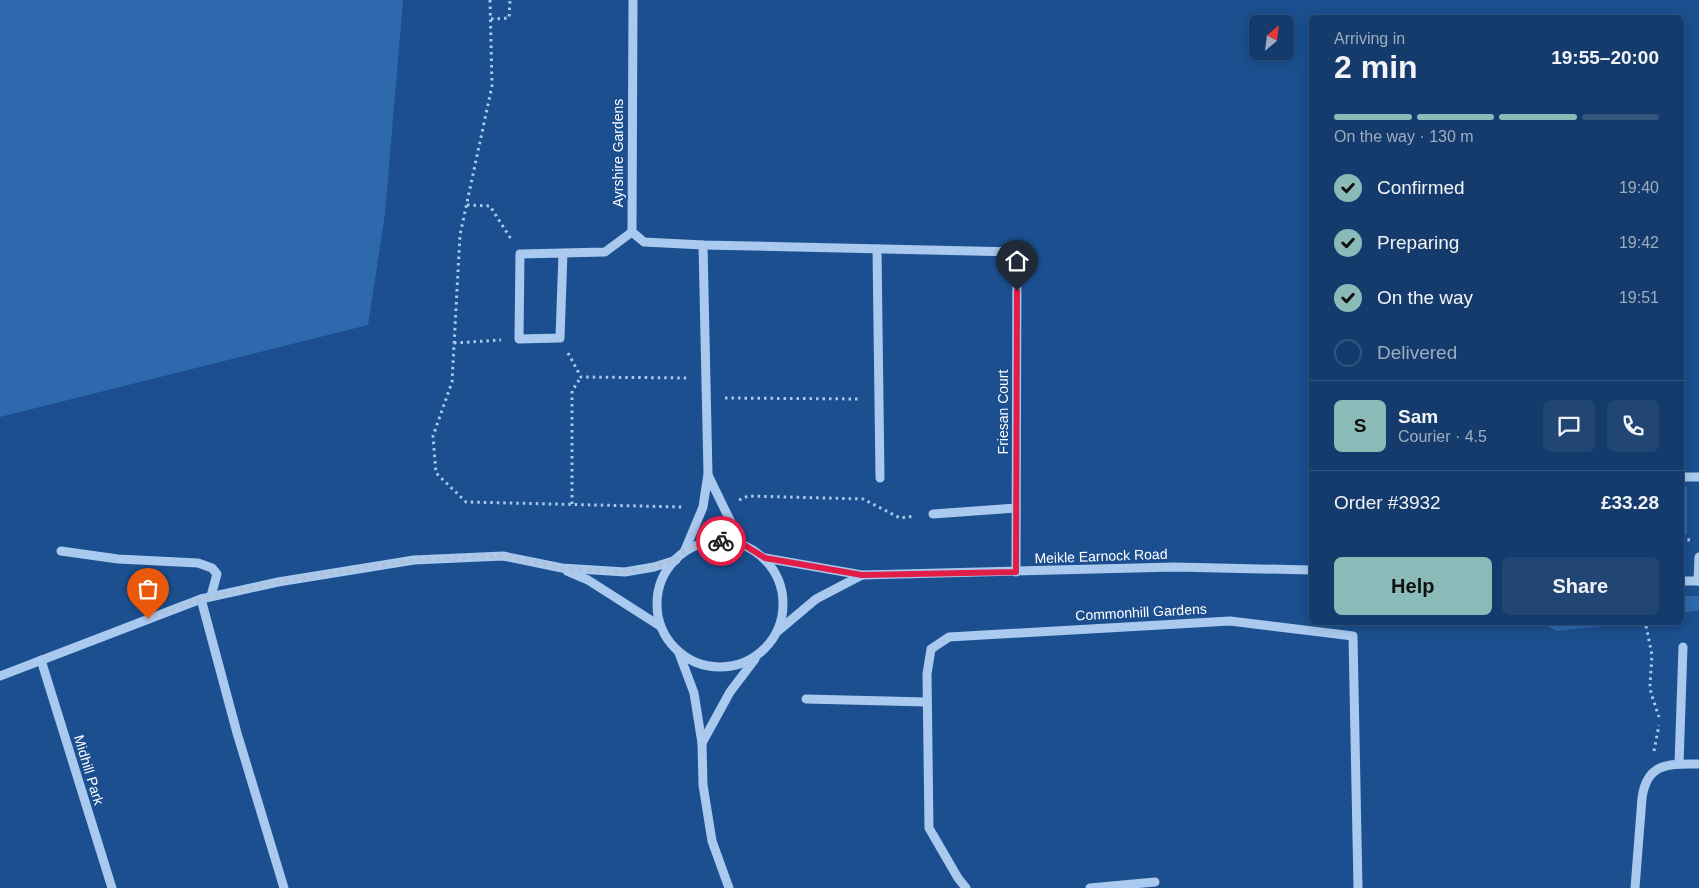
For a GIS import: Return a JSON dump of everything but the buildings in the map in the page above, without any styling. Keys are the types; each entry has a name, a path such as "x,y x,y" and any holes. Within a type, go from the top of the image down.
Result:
{"street":[{"name":"Ayrshire Gardens","path":"632,232 633,0"},
{"path":"563,253 560,338 519,339 520,254 605,252 632,232 644,242 877,249 880,478"},
{"path":"703,245 708,474 703,507 685,550 665,571 656,598 660,626 675,651 700,665 728,668 756,658"},
{"name":"Friesan Court","path":"877,249 1017,252 1016,572"},
{"path":"708,474 741,543"},
{"path":"1684,477 1699,477"},
{"path":"933,514 1016,508"},
{"path":"685,550 712,540 741,543 765,558 781,582 784,610 776,638 756,658 730,692 702,743"},
{"path":"61,551 118,559 198,563 212,568 217,574 206,598 237,734 284,888"},
{"path":"0,676 206,598 278,582 414,560 503,556 562,568 625,572 654,567 676,560"},
{"path":"1684,581 1698,581 1699,557"},
{"name":"Meikle Earnock Road","path":"765,558 862,575 1175,567 1309,570"},
{"path":"562,568 595,585 660,626"},
{"name":"Meikle Earnock Road","path":"778,632 816,599 862,575"},
{"name":"Commonhill Gardens","path":"966,888 958,878 929,828 927,674 931,649 949,637 1230,621 1353,636 1358,888"},
{"path":"1679,764 1683,647"},
{"path":"679,653 694,692 702,743 703,785 712,841 729,888"},
{"name":"Midhill Park","path":"41,660 112,888"},
{"path":"806,698 927,702"},
{"path":"1635,888 1643,788 1653,772 1663,766 1699,764"},
{"path":"1090,888 1155,882"}],"path":[{"path":"490,0 492,86 460,235 452,382 433,436 436,474 466,502 703,507"},
{"path":"491,19 509,18 510,0"},
{"path":"467,205 490,206 520,254"},
{"path":"560,338 581,377"},
{"path":"454,343 519,339"},
{"path":"572,504 572,391 581,377"},
{"path":"581,377 706,378"},
{"path":"707,398 879,400"},
{"path":"722,506 748,496 863,499 900,518 933,514"},
{"path":"1646,626 1652,655 1651,693 1659,714 1659,726 1654,746 1653,772"}],"shaded area":[{"path":"0,0 403,0 385,214 368,325 0,417"},
{"path":"1684,487 1687,487 1687,534 1684,534"},
{"path":"1684,596 1699,596 1699,610 1684,612"},
{"path":"1546,625 1610,625 1557,631"}],"way so far":[{"path":"148,619 202,599 228,593 278,582 414,560 503,556 562,568 625,572 654,567 676,560 685,550 712,540 721,541"}],"route":[{"path":"721,541 741,543 765,558 862,575 1016,572 1017,291"}]}
